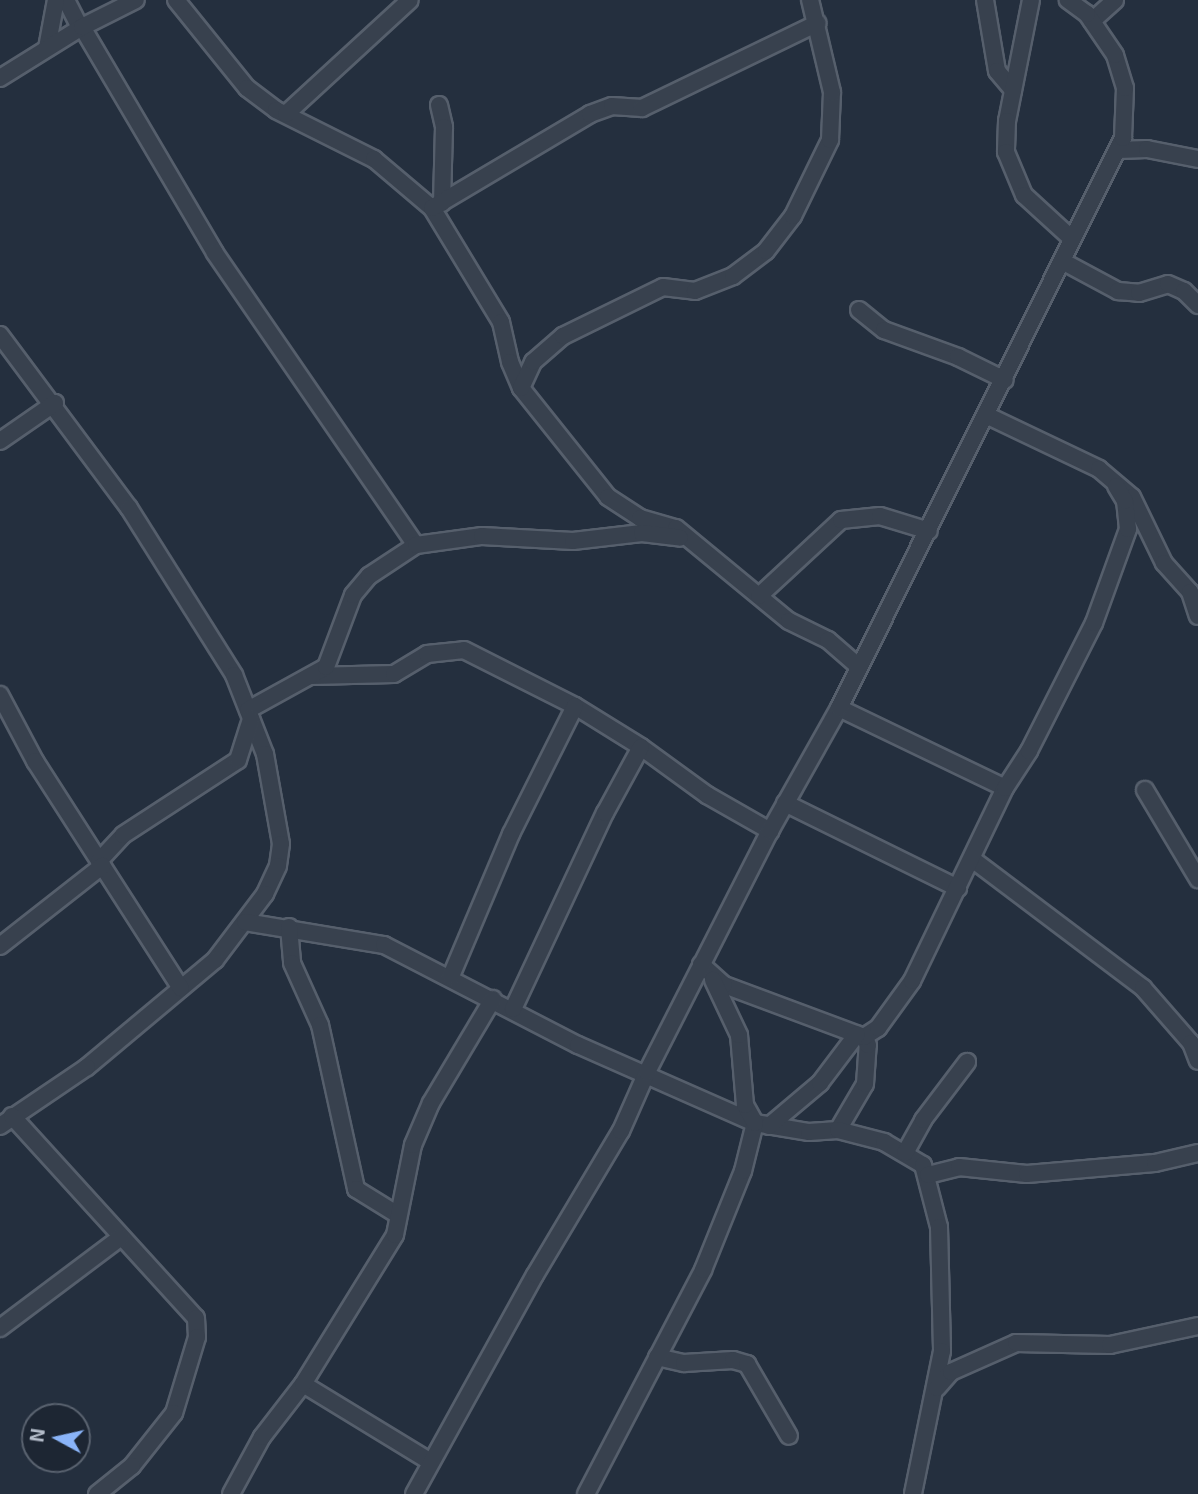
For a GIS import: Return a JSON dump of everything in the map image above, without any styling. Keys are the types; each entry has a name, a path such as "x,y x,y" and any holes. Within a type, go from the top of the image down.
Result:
{"street":[{"path":"47,48 56,0"},
{"path":"66,0 121,87 215,253 416,545"},
{"path":"0,78 81,27 136,0"},
{"path":"176,0 232,73 286,114 373,159 437,205 501,322 510,362 521,388 608,497 640,518 676,528 808,634 828,640 858,666"},
{"path":"286,114 410,0"},
{"path":"521,388 533,362 564,336 663,287 695,290 733,276 766,251 810,187 830,140 832,93 818,23 810,0"},
{"path":"985,0 997,71 1013,90"},
{"path":"1031,0 1013,90 1006,152 1013,178 1024,195 1072,239"},
{"path":"414,1494 621,1131 647,1072 706,970 770,831 839,708 1124,138 1125,88 1115,55 1092,21 1068,0"},
{"path":"1092,21 1115,0"},
{"path":"437,205 590,114 612,106 642,108 818,23"},
{"path":"437,205 444,127 439,105"},
{"path":"1118,150 1147,149 1198,159"},
{"path":"1062,261 1118,291 1139,293 1168,284 1184,290 1198,305"},
{"path":"859,310 884,330 958,357 1005,380"},
{"path":"0,335 55,403 129,508 234,675 265,754 281,844 278,866 265,894 215,960 87,1067 6,1121 179,1295 197,1318 197,1337 174,1413 132,1466 97,1494"},
{"path":"0,441 55,403"},
{"path":"986,415 1098,469 1140,507 1164,563 1190,592 1198,616"},
{"path":"586,1494 729,1210 762,1125 820,1083 861,1035 886,1019 912,981 1005,788 1030,751 1094,623 1128,529 1125,501 1116,486"},
{"path":"759,596 841,520 880,516 929,531"},
{"path":"0,946 101,863 123,835 238,760 250,715 309,676 332,657 343,613 369,576 416,545 482,536 573,541 642,533 689,540"},
{"path":"309,676 358,672 394,674 427,654 453,648 509,670 575,706 641,747 707,795 770,831"},
{"path":"0,695 35,761 181,988"},
{"path":"451,976 511,834 575,706"},
{"path":"839,708 1005,788"},
{"path":"513,1009 641,747"},
{"path":"1145,790 1198,879"},
{"path":"785,803 958,888"},
{"path":"972,859 1119,967 1194,1041 1198,1061"},
{"path":"245,922 289,927 384,945 451,976 578,1045 647,1072 762,1125 809,1132 838,1130 905,1153 923,1165 928,1175 939,1227 943,1287 936,1388 913,1494"},
{"path":"289,927 292,963 320,1025 356,1189 398,1215"},
{"path":"706,970 747,994 861,1035 868,1045 865,1084 838,1130"},
{"path":"706,970 730,1007 739,1035 744,1097 762,1125"},
{"path":"231,1494 262,1437 303,1384 395,1235 413,1145 431,1103 493,999"},
{"path":"905,1153 923,1121 967,1062"},
{"path":"928,1175 959,1167 1027,1174 1155,1163 1198,1153"},
{"path":"0,1328 120,1238"},
{"path":"936,1388 951,1372 1016,1343 1110,1345 1198,1326"},
{"path":"657,1357 684,1363 733,1360 747,1364 789,1436"},
{"path":"303,1384 430,1462"}]}
